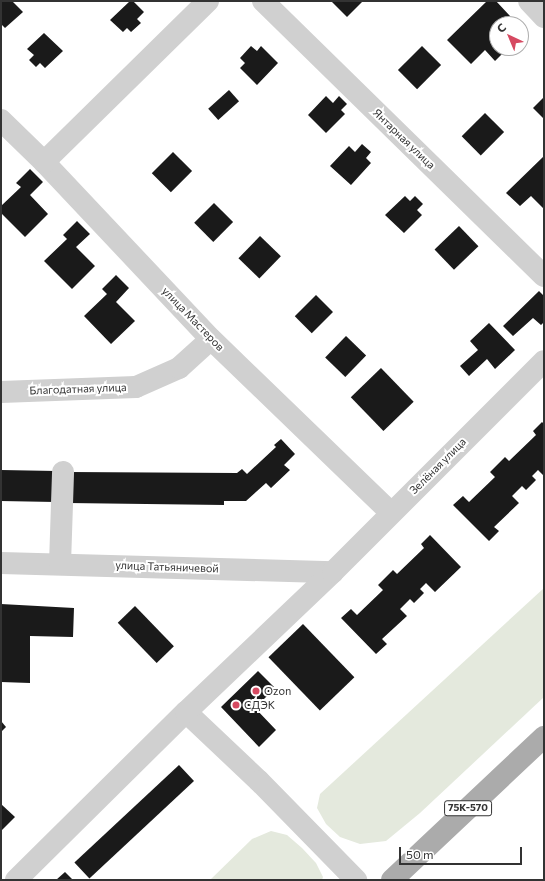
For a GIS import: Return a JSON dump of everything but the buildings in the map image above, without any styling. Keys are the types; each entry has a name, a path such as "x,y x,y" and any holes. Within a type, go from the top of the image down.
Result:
{"main road":[{"name":"75К-570","path":"392,880 544,737"}],"street":[{"path":"44,162 208,1"},
{"name":"Янтарная улица","path":"263,1 544,276"},
{"path":"529,1 544,17"},
{"name":"улица Мастеров","path":"1,120 44,162 211,338 391,513"},
{"name":"Благодатная улица","path":"1,392 136,387 179,368 211,338"},
{"name":"Зелёная улица","path":"16,880 186,712 333,572 544,361"},
{"path":"60,564 63,472"},
{"name":"улица Татьяничевой","path":"1,563 333,572"},
{"path":"186,712 259,781 356,880"}],"shaded area":[{"path":"544,588 544,697 420,813 386,841 360,844 340,837 326,824 317,808 320,794"},
{"path":"271,831 287,835 302,848 316,863 323,877 322,880 210,880 252,839"}],"place":[{"name":"Ozon","path":"256,691"},
{"name":"СДЭК","path":"236,705"}]}
